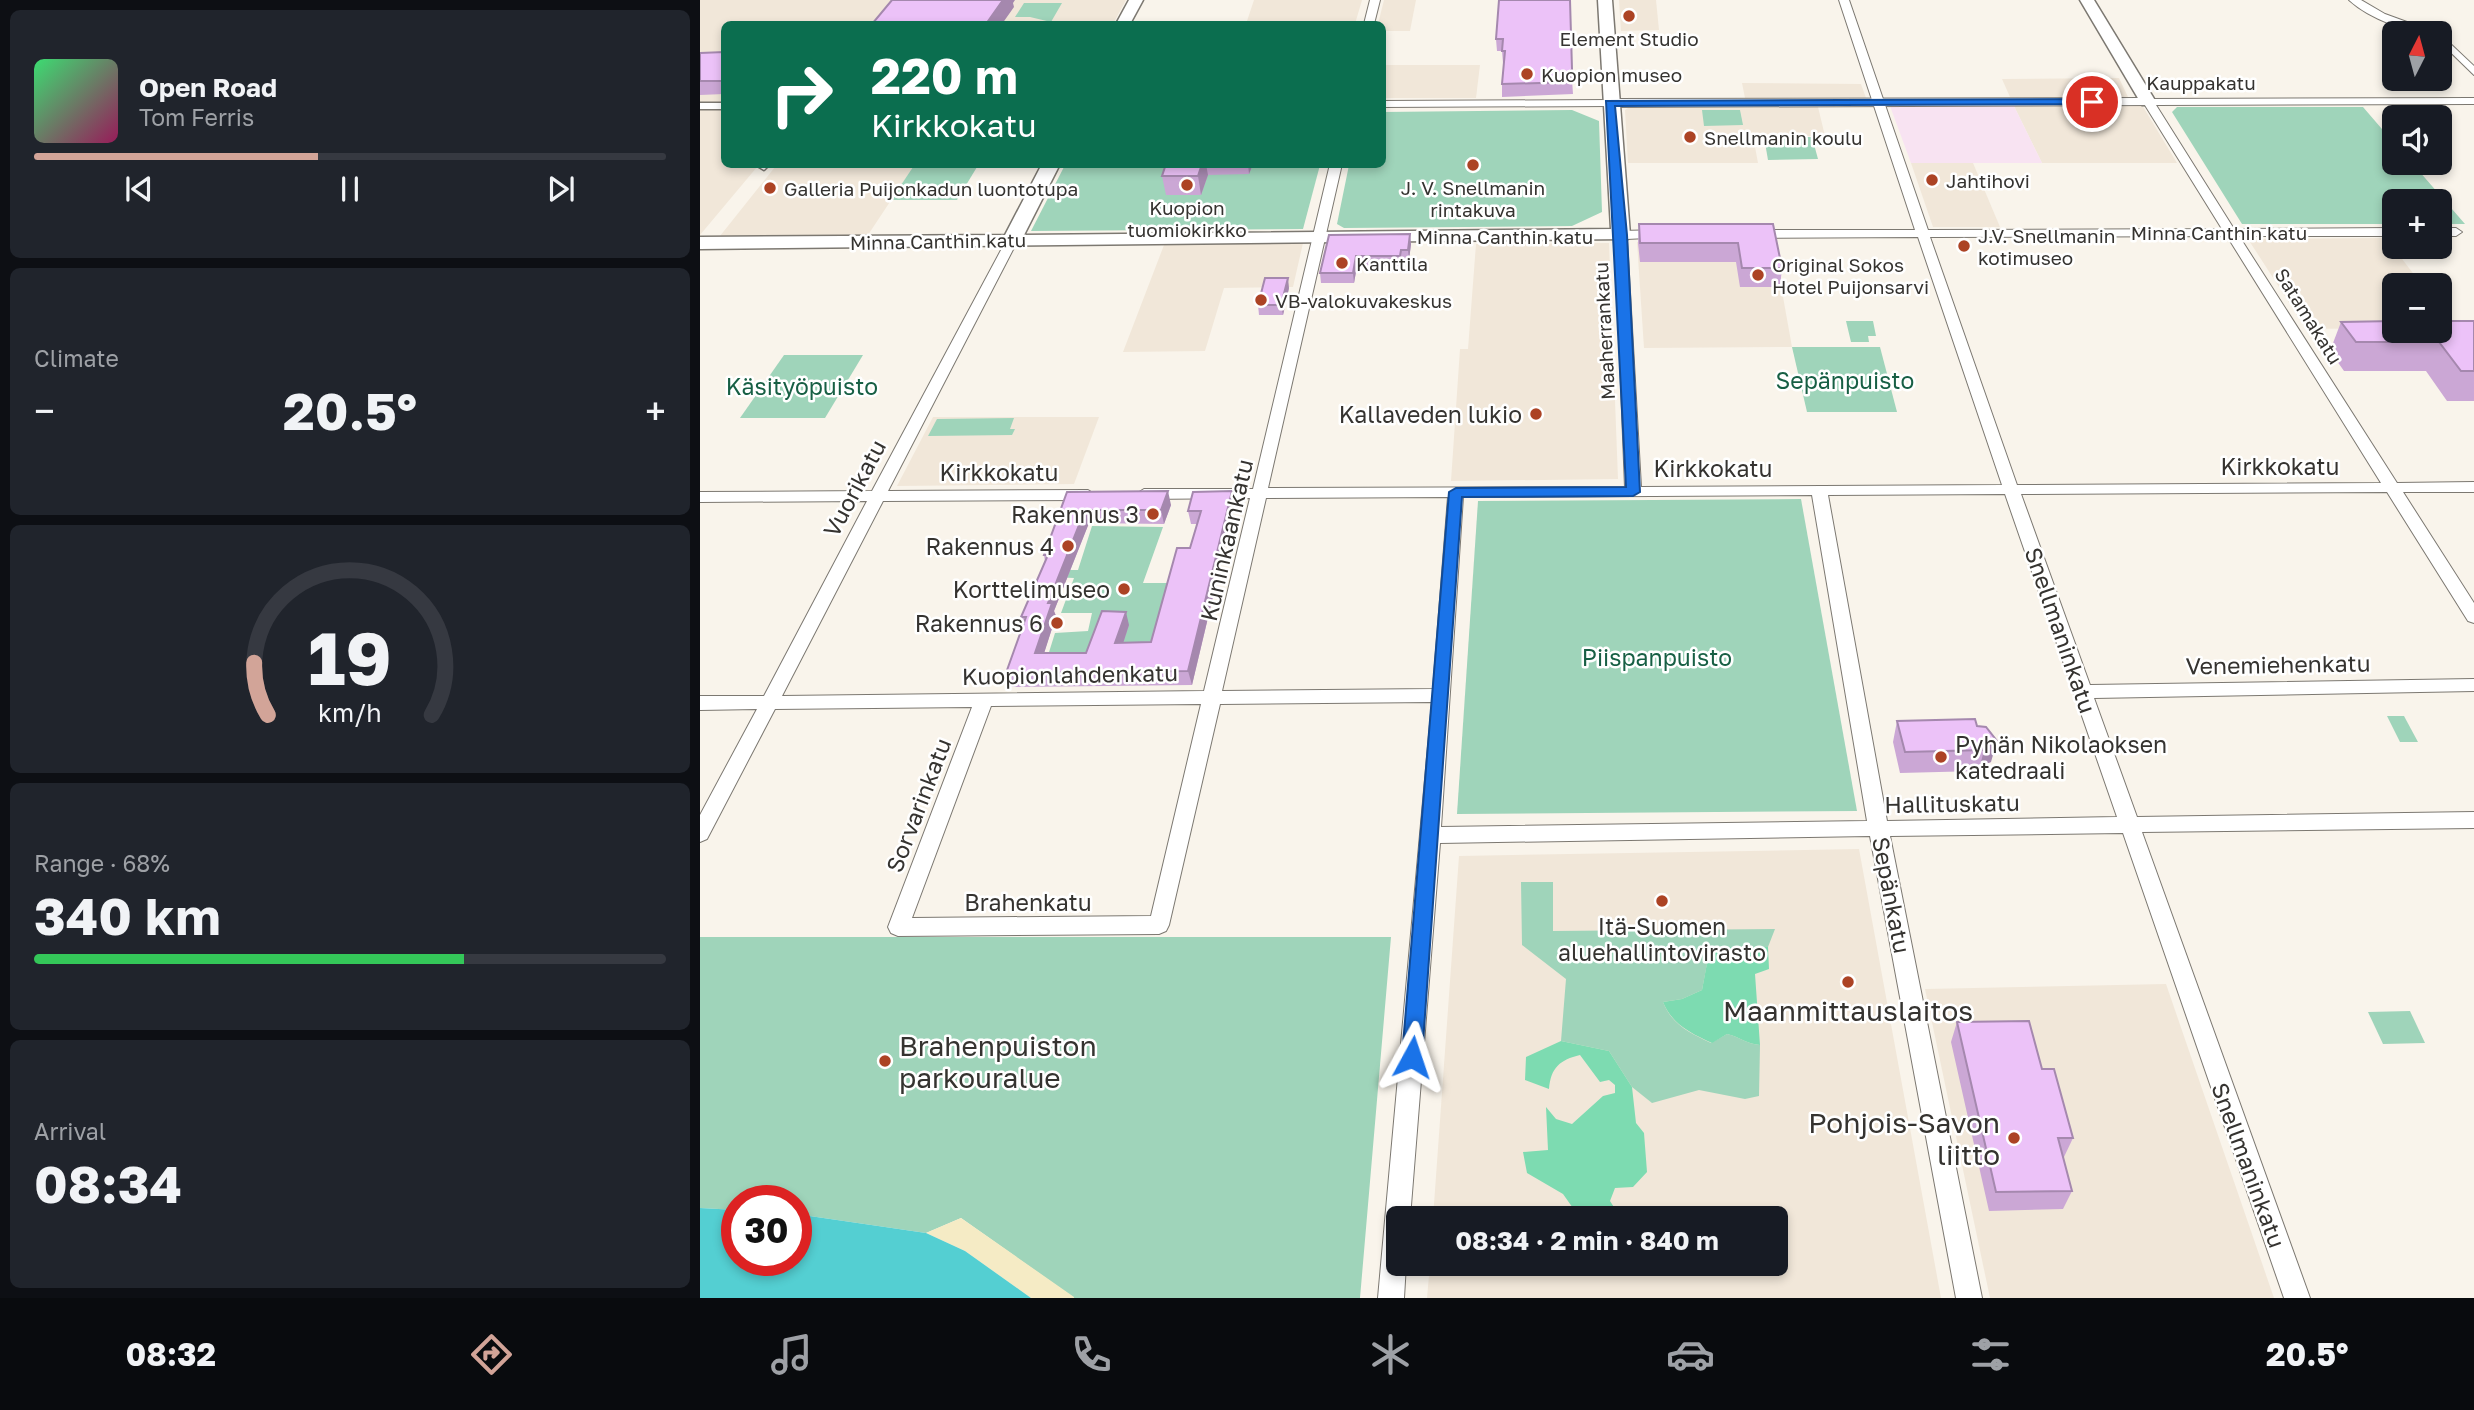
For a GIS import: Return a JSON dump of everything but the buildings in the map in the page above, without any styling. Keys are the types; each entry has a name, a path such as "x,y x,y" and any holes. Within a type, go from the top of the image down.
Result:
{"main road":[{"path":"1125,21 1136,0"},
{"name":"Maaherrankatu","path":"1605,0 1621,235"},
{"name":"Satamakatu","path":"2087,0 2148,102"},
{"name":"Vuorikatu","path":"1012,240 1049,168"},
{"name":"Minna Canthin katu","path":"701,244 1621,235"}],"street":[{"path":"1370,21 1375,0"},
{"name":"Snellmaninkatu","path":"1844,0 2128,825 2297,1298"},
{"path":"2354,0 2381,16 2396,21"},
{"path":"2452,49 2474,72"},
{"name":"Kauppakatu","path":"1386,104 2474,101"},
{"name":"Satamakatu","path":"2148,102 2474,617"},
{"path":"700,106 721,106"},
{"name":"Kuninkaankatu","path":"1159,925 1335,168"},
{"name":"Minna Canthin katu","path":"1737,234 2382,232"},
{"name":"Minna Canthin katu","path":"1621,235 1676,234"},
{"name":"Maaherrankatu","path":"1621,235 1633,492"},
{"name":"Vuorikatu","path":"700,834 1012,240"},
{"name":"Kirkkokatu","path":"1129,494 2474,487"},
{"name":"Sepänkatu","path":"1819,491 1879,829 1969,1298"},
{"path":"1399,1206 1431,835 1456,492"},
{"name":"Kirkkokatu","path":"700,497 1105,495"},
{"name":"Venemiehenkatu","path":"2082,692 2474,685"},
{"name":"Kuopionlahdenkatu","path":"700,702 1441,695"},
{"name":"Sorvarinkatu","path":"898,927 984,700"},
{"name":"Hallituskatu","path":"1431,835 2474,820"},
{"name":"Brahenkatu","path":"898,927 1159,925"},
{"path":"1391,1298 1393,1276"}],"shaded area":[{"path":"700,0 1126,0 1115,21 721,21 721,168 756,168 700,235"},
{"path":"1254,0 1362,0 1356,21 1247,21"},
{"path":"1384,0 1416,0 1410,31 1386,31 1386,21 1379,21"},
{"path":"1619,0 1656,0 1659,30 1621,31"},
{"path":"1386,65 1480,65 1476,98 1386,98"},
{"path":"2119,78 2128,97 2010,97 2002,79"},
{"path":"1742,83 1861,84 1866,98 1745,98"},
{"path":"2142,105 2177,163 2042,163 2014,106"},
{"path":"1890,106 2014,106 2042,163 1911,163"},
{"name":"Snellmanin koulu","path":"1818,107 1825,136 1753,136 1758,163 1628,163 1625,110 1628,108"},
{"path":"1911,163 1973,163 2000,227 1933,227"},
{"path":"774,168 912,168 868,235 720,236"},
{"path":"2382,238 2382,259 2402,259 2413,273 2382,273 2382,328 2306,329 2248,239"},
{"path":"1773,241 1792,347 1644,348 1637,242"},
{"path":"1303,243 1293,287 1224,288 1205,351 1123,352 1164,245"},
{"path":"1609,243 1618,479 1451,481 1460,349 1468,349 1476,244"},
{"path":"933,417 1099,417 1074,484 897,486"},
{"path":"1859,849 1941,1298 1427,1298 1429,1276 1788,1276 1788,1206 1434,1206 1459,856"},
{"path":"2166,984 2274,1298 1990,1298 1925,989"}],"green space":[{"path":"1024,3 1062,3 1052,21 1015,17"},
{"path":"2177,107 2363,107 2382,129 2382,175 2422,175 2435,189 2382,189 2382,224 2242,224 2172,112"},
{"path":"1572,110 1599,121 1602,212 1572,226 1344,228 1337,224 1348,168 1386,168 1386,112"},
{"path":"1702,110 1740,110 1743,125 1704,126"},
{"path":"1764,137 1812,137 1818,159 1768,160"},
{"path":"912,168 976,168 957,200 891,200"},
{"path":"1063,168 1319,168 1303,229 1031,231"},
{"path":"2452,209 2465,224 2452,224"},
{"path":"1846,321 1873,321 1876,336 1868,336 1869,342 1851,342"},
{"name":"Sepänpuisto","path":"1792,347 1880,347 1897,412 1807,412"},
{"name":"Käsityöpuisto","path":"784,355 863,355 825,418 740,418"},
{"path":"1014,418 1010,429 1015,429 1012,435 928,436 937,419"},
{"name":"Piispanpuisto","path":"1801,499 1857,811 1457,814 1478,501"},
{"path":"1092,526 1163,527 1143,583 1169,583 1151,652 1045,665 1055,633 1088,631 1092,613 1061,613 1074,578 1052,577 1055,570 1078,570"},
{"path":"2387,716 2404,716 2418,742 2400,742"},
{"path":"1521,882 1553,882 1553,931 1775,929 1768,947 1710,948 1702,990 1682,999 1663,1002 1671,1017 1689,1032 1711,1043 1727,1034 1760,1045 1759,1096 1745,1099 1699,1090 1652,1103 1632,1087 1609,1051 1561,1041 1566,979 1522,945"},
{"path":"700,937 1391,937 1360,1298 1074,1298 961,1218 926,1233 812,1216 812,1185 721,1185 721,1209 700,1208"},
{"path":"1710,947 1768,947 1769,969 1755,974 1760,1045 1727,1034 1712,1043 1683,1027 1667,1010 1663,1002 1682,999 1702,990"},
{"path":"2410,1011 2425,1043 2383,1044 2368,1012"},
{"path":"1561,1041 1609,1051 1632,1087 1636,1123 1644,1133 1647,1172 1633,1187 1615,1188 1610,1201 1613,1206 1572,1206 1563,1194 1527,1173 1523,1152 1548,1150 1546,1107 1556,1119 1572,1124 1603,1096 1615,1093 1615,1085 1609,1080 1600,1082 1580,1055 1567,1059 1554,1070 1549,1089 1525,1080 1526,1057"}],"sand":[{"path":"961,1218 1074,1298 1031,1298 965,1251 926,1233"}],"water":[{"path":"700,1208 721,1209 721,1276 812,1276 812,1216 926,1233 965,1251 1031,1298 700,1298"}],"place":[{"name":"Element Studio","path":"1629,16"},
{"name":"Kuopion museo","path":"1527,74"},
{"name":"Snellmanin koulu","path":"1690,137"},
{"name":"J. V. Snellmanin rintakuva","path":"1473,165"},
{"name":"Jahtihovi","path":"1932,180"},
{"name":"Kuopion tuomiokirkko","path":"1187,185"},
{"name":"Galleria Puijonkadun luontotupa","path":"770,188"},
{"name":"J.V. Snellmanin kotimuseo","path":"1964,246"},
{"name":"Kanttila","path":"1342,263"},
{"name":"Original Sokos Hotel Puijonsarvi","path":"1758,275"},
{"name":"VB-valokuvakeskus","path":"1261,300"},
{"name":"Kallaveden lukio","path":"1536,414"},
{"name":"Rakennus 3","path":"1153,514"},
{"name":"Rakennus 4","path":"1068,546"},
{"name":"Korttelimuseo","path":"1124,589"},
{"name":"Rakennus 6","path":"1057,623"},
{"name":"Pyhän Nikolaoksen katedraali","path":"1941,757"},
{"name":"Itä-Suomen aluehallintovirasto","path":"1662,901"},
{"name":"Maanmittauslaitos","path":"1848,982"},
{"name":"Brahenpuiston parkouralue","path":"885,1061"},
{"name":"Pohjois-Savon liitto","path":"2014,1138"}],"route":[{"path":"1412,1057 1456,492 1633,492 1621,235 1610,103 2092,102"}]}
